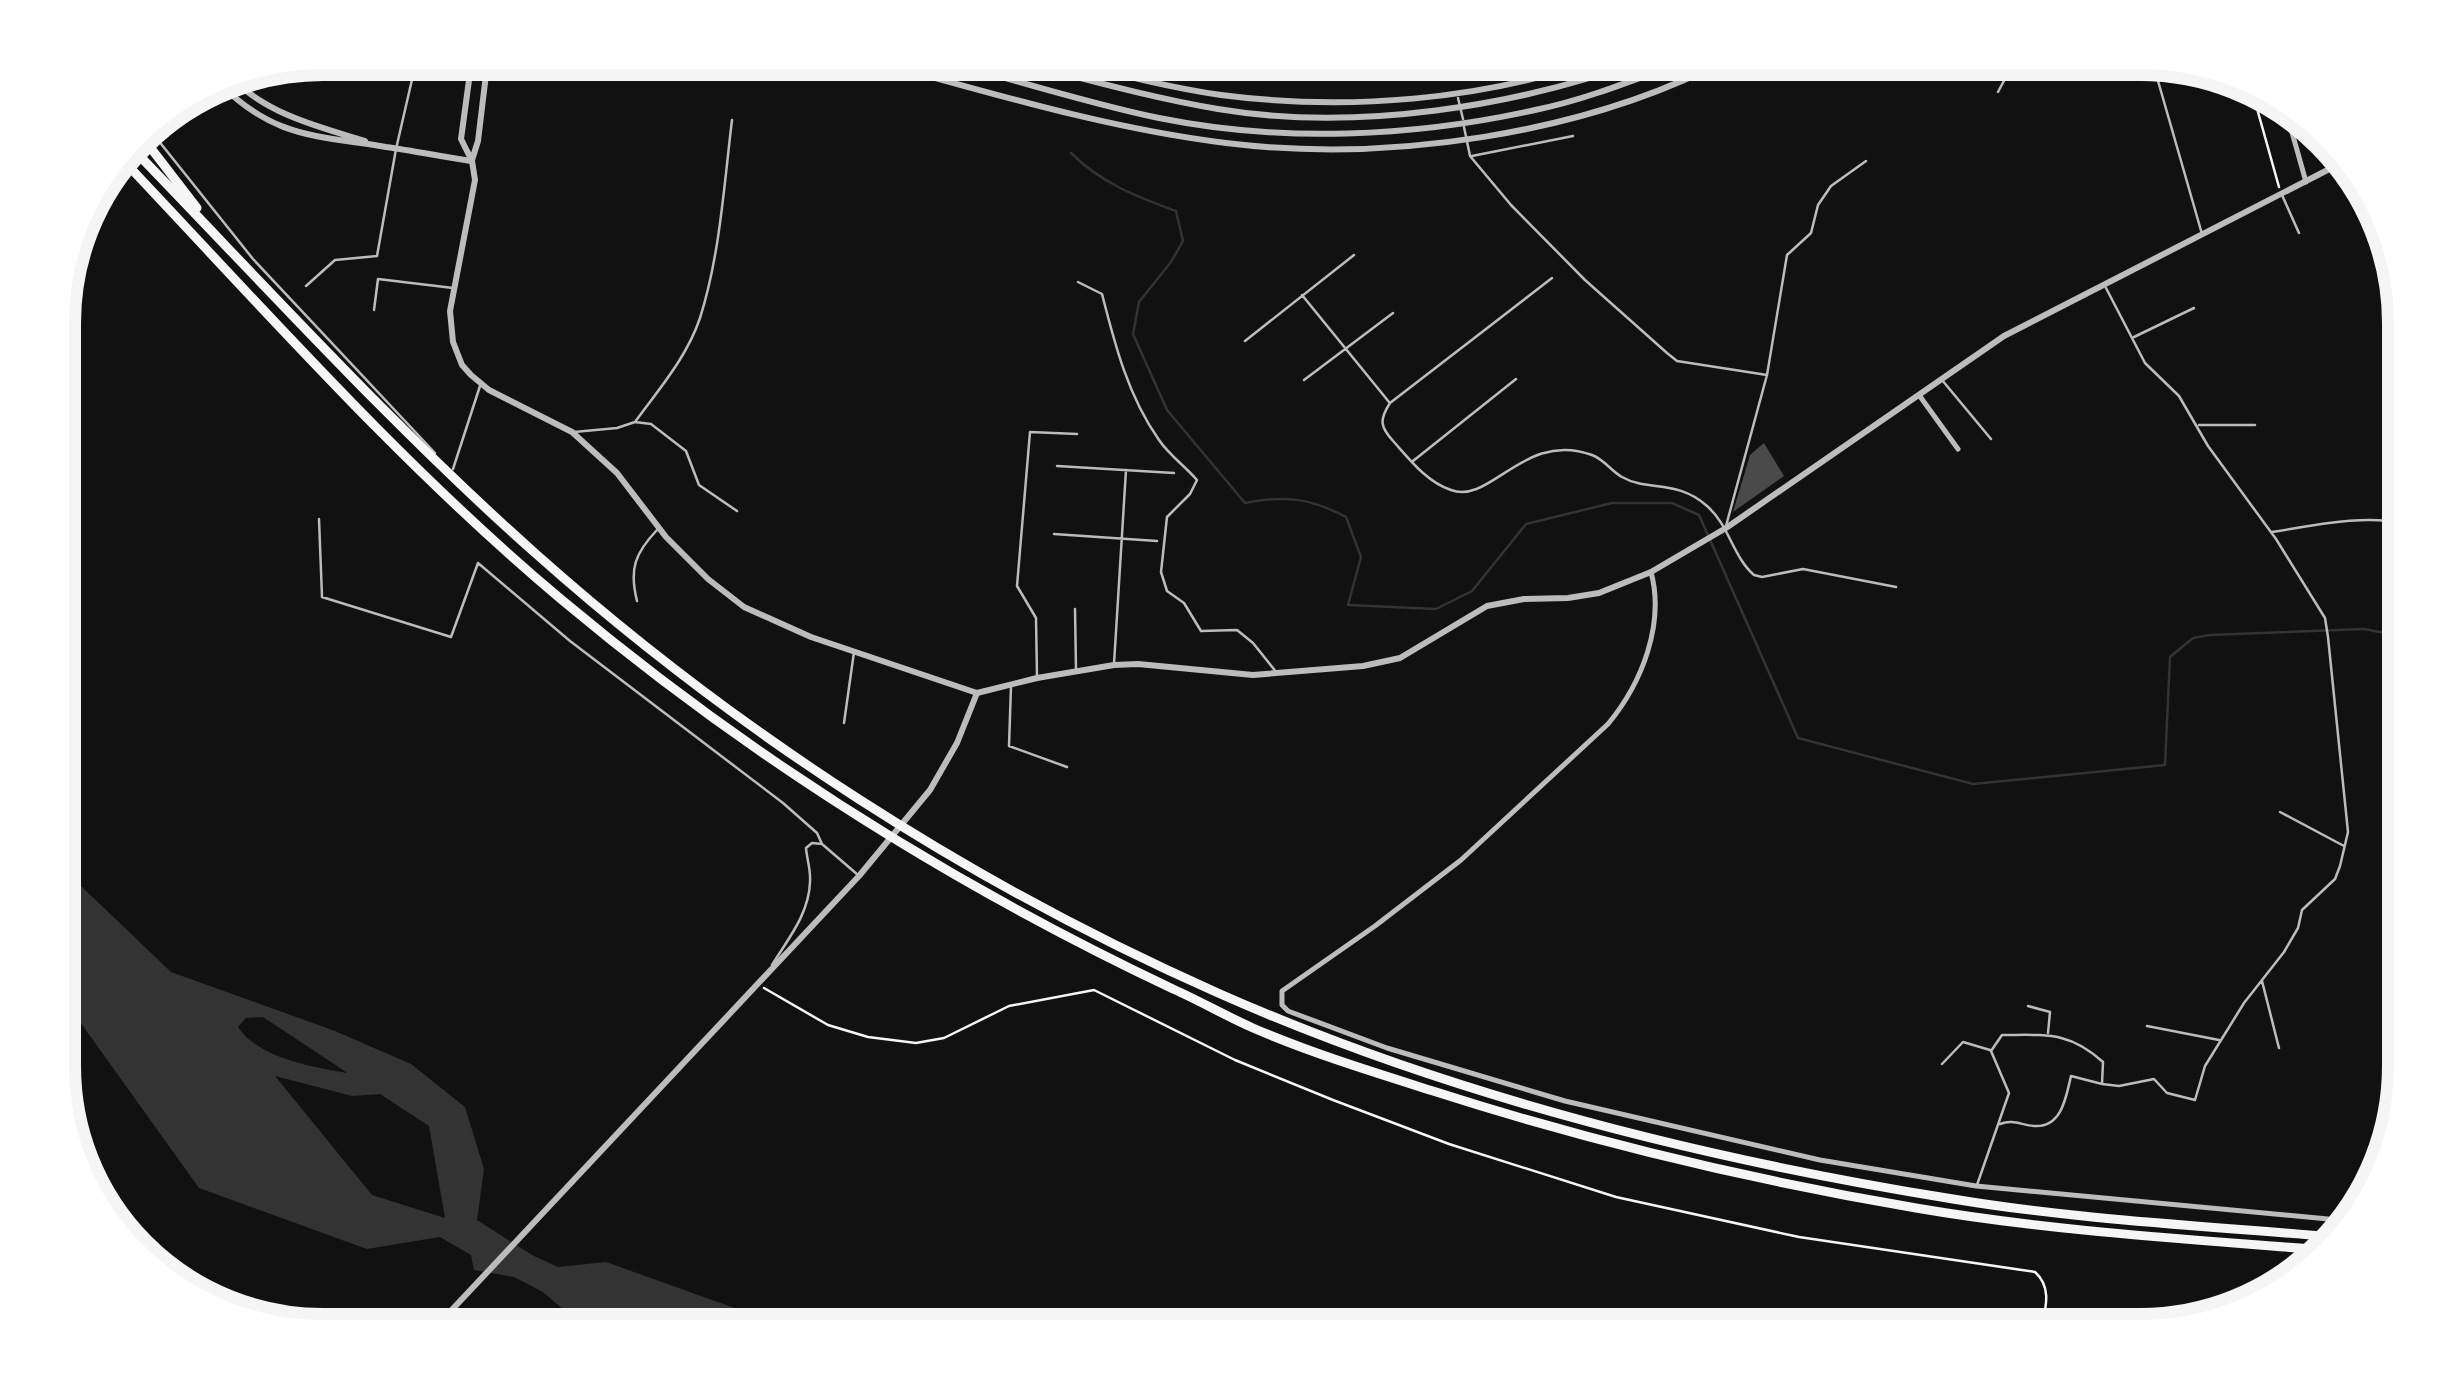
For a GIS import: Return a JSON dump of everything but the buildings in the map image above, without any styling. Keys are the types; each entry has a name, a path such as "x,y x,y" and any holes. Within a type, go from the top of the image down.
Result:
{"highway":[{"path":"149,146 220,238"},
{"path":"139,156 442,468 539,557 674,668 878,812 980,873 1154,963 1222,995 1408,1065 1532,1107 1634,1134 1756,1162 1959,1200 2321,1236"},
{"path":"130,167 340,392 484,532 562,600 750,745 832,801 909,850 1093,951 1254,1028 1394,1079 1538,1124 1666,1158 1921,1209 2123,1234 2308,1249"}],"street":[{"path":"1129,76 1266,100 1391,99 1456,92 1542,75"},
{"path":"1074,76 1169,99 1265,115 1340,115 1460,108 1537,94 1600,75"},
{"path":"996,76 1129,112 1229,129 1349,134 1464,123 1538,110 1646,75"},
{"path":"932,76 1161,133 1270,146 1348,148 1464,138 1540,125 1609,106 1687,75"},
{"path":"470,76 461,139 476,180 450,310 453,342 462,365 480,385 572,432 617,473 658,528 708,579 744,607 811,637 977,692 1076,671 1138,664 1228,674 1364,666 1400,658 1486,606 1524,599 1583,597 1651,572 1726,528 2004,336 2333,168"},
{"path":"472,162 486,76"},
{"path":"241,89 286,116 386,146"},
{"path":"229,93 282,128 310,136 472,162"},
{"path":"2290,125 2306,182"},
{"path":"1270,146 1272,132"},
{"path":"1919,396 1958,450"},
{"path":"1651,572 1658,596 1653,632 1626,702 1608,724 1462,860 1282,991 1282,1005 1299,1018 1326,1028 1564,1101 1820,1160 1976,1186 2335,1220"},
{"path":"449,1314 859,876 910,816 958,742 977,692"}],"lane":[{"path":"1998,92 2007,75"},
{"path":"306,286 336,260 377,256 413,76"},
{"path":"2157,76 2203,236"},
{"path":"1455,82 1470,156 1511,205 1585,280 1676,361 1766,374"},
{"path":"635,422 671,374 700,319 718,234 732,120"},
{"path":"1470,156 1573,136"},
{"path":"156,139 276,284 452,472 480,385"},
{"path":"1726,528 1766,374 1787,255 1811,233 1818,205 1831,186 1866,161"},
{"path":"2282,194 2299,233"},
{"path":"1245,341 1354,255"},
{"path":"1552,278 1390,403 1382,416 1382,429 1434,482 1466,493 1516,463 1544,452 1566,449 1606,462 1622,478 1687,492 1708,507 1726,528 1754,575 1804,570 1896,587"},
{"path":"374,310 378,280 455,288"},
{"path":"1078,282 1102,294 1118,356 1135,399 1161,444 1197,480 1190,494 1167,517 1161,572 1166,590 1184,603 1201,631 1237,630 1278,674"},
{"path":"1999,1125 2007,1121 2038,1127 2055,1120 2064,1105 2071,1076 2119,1086 2154,1080 2168,1093 2195,1100 2205,1066 2298,928 2302,910 2335,879 2348,832 2326,618 2271,532 2208,446 2179,396 2145,363 2104,284"},
{"path":"1302,295 1390,403"},
{"path":"2133,338 2194,308"},
{"path":"1304,380 1393,313"},
{"path":"1941,379 1991,439"},
{"path":"1412,462 1516,380"},
{"path":"572,432 617,428 635,422 651,424 686,451 699,485 737,511"},
{"path":"2198,424 2255,426"},
{"path":"1036,678 1036,618 1017,586 1030,432 1077,434"},
{"path":"1058,466 1174,473"},
{"path":"1114,666 1126,470"},
{"path":"319,518 322,597 451,637 478,562 626,684 783,803 859,876"},
{"path":"2271,532 2333,520 2387,520"},
{"path":"637,600 632,580 634,561 658,528"},
{"path":"1054,534 1157,540"},
{"path":"1075,609 1076,671"},
{"path":"844,724 854,651"},
{"path":"1011,684 1009,746 1067,767"},
{"path":"2280,812 2345,847"},
{"path":"759,985 801,920 810,886 806,848 812,843 822,844"},
{"path":"2262,980 2279,1048"},
{"path":"2028,1006 2050,1012 2048,1034"},
{"path":"2147,1026 2220,1040"},
{"path":"1991,1051 2002,1036 2048,1034 2083,1044 2104,1062 2102,1084"},
{"path":"1942,1064 1963,1042 1991,1051 2009,1093 1976,1186"}],"path":[{"path":"2256,104 2282,194"},
{"path":"759,985 828,1026 868,1038 916,1043 944,1038 1009,1006 1094,990 1235,1060 1334,1100 1448,1144 1616,1196 1800,1237 2035,1272 2043,1280 2047,1294 2044,1313"}],"shaded area":[{"path":"75,880 171,972 335,1031 411,1064 465,1107 484,1169 477,1220 532,1255 558,1267 606,1262 743,1311 764,1314 569,1314 543,1292 514,1277 474,1270 471,1255 440,1237 367,1249 199,1188 75,1015","holes":["263,1017 346,1072 272,1054 247,1038 238,1027 246,1018","275,1076 352,1096 380,1094 429,1126 445,1218 372,1195"]}],"waterway":[{"path":"1071,153 1107,181 1176,211 1183,241 1139,302 1133,334 1167,410 1245,503 1297,500 1346,517 1361,557 1348,605 1436,609 1472,591 1526,524 1612,503 1672,503 1699,515 1798,738 1973,784 2165,765 2170,657 2193,638 2364,629 2387,633"}]}
